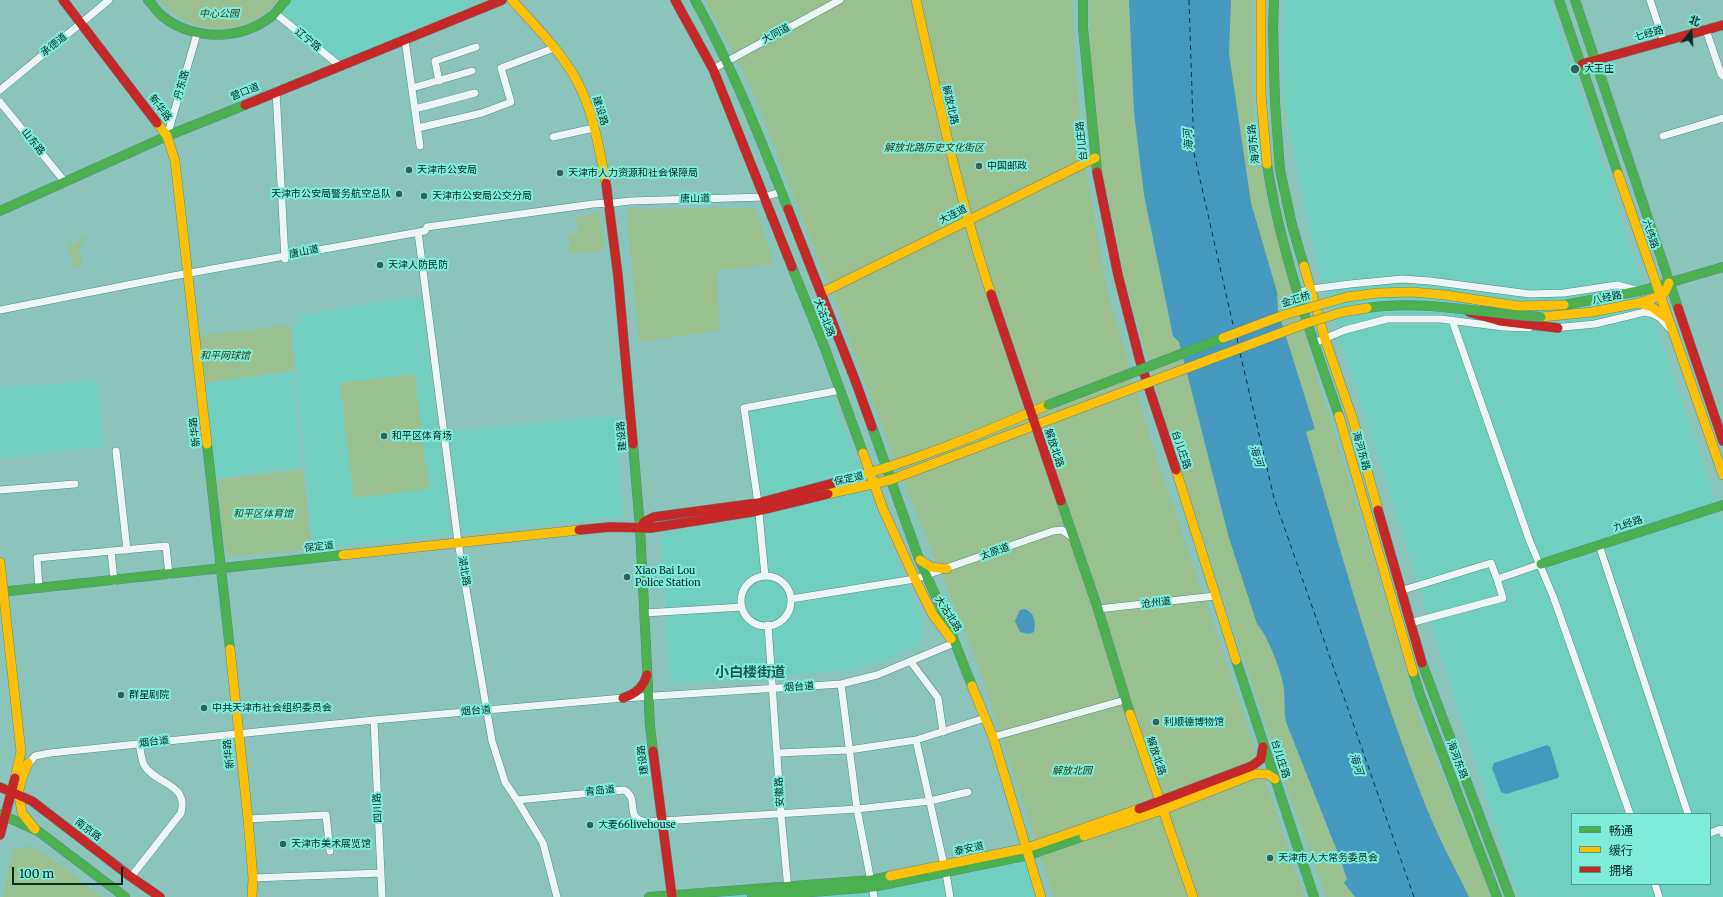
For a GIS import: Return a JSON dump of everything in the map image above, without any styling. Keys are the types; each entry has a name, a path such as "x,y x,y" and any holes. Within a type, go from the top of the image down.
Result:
{"street":[{"name":"新华路","path":"64,0 167,136 175,161 188,288 222,569 248,819 253,878 252,897"},
{"name":"承德道","path":"0,90 109,0"},
{"path":"148,0 166,19 197,34 214,36 238,33 260,24 275,13 286,0"},
{"name":"营口道","path":"0,211 167,136 502,0"},
{"name":"建设路","path":"512,0 554,48 578,83 589,109 594,128 608,203 618,276 640,528 650,726 672,896"},
{"name":"大沽北路","path":"675,0 713,69 841,390 883,509 915,579 934,615 954,643"},
{"name":"大沽北路","path":"695,0 715,36 726,61 781,192 855,380 887,475 926,576 944,612 954,643 985,718 1028,851 1041,897"},
{"name":"大同道","path":"713,69 840,0"},
{"name":"解放北路","path":"916,0 945,133 983,270 1098,610 1125,700 1193,897"},
{"name":"台儿庄路","path":"1083,0 1083,28 1095,158 1118,275 1140,361 1180,482 1214,596 1313,897"},
{"name":"海河东路","path":"1261,0 1261,96 1265,147 1271,189 1279,227 1297,293 1345,433 1420,695 1497,897"},
{"name":"海河东路","path":"1274,0 1273,27 1275,103 1280,170 1292,225 1325,339 1354,422 1400,591 1426,676 1510,897"},
{"name":"六纬路","path":"1559,0 1582,64 1656,286 1723,475"},
{"name":"六纬路","path":"1575,0 1594,61 1723,441"},
{"path":"1650,0 1664,42"},
{"name":"辽宁路","path":"275,13 340,66"},
{"name":"七经路","path":"1582,64 1723,25"},
{"path":"1706,30 1723,76"},
{"name":"丹东路","path":"167,136 197,34"},
{"path":"405,40 420,146"},
{"path":"439,81 435,61 476,47"},
{"path":"418,128 482,113 511,102 501,68 554,48"},
{"path":"412,88 472,71"},
{"path":"276,91 285,257"},
{"path":"415,109 475,93"},
{"name":"山东路","path":"0,102 65,182"},
{"path":"1663,136 1723,118"},
{"path":"553,137 594,128"},
{"name":"大连道","path":"821,293 1095,158"},
{"name":"唐山道","path":"0,310 187,274 418,233 425,230 427,227 593,204 630,201 764,197 781,192"},
{"name":"湖北路","path":"418,233 458,542 492,741 505,782 542,843 557,897"},
{"name":"唐山道","path":"188,288 190,282 195,276 285,257"},
{"name":"八经路","path":"1564,305 1640,291 1669,284 1723,267"},
{"path":"1297,293 1311,289 1402,279 1430,281 1530,294 1564,293 1617,285 1640,291"},
{"path":"1660,296 1665,292 1669,284"},
{"name":"金汇桥","path":"1031,412 1284,314 1347,297 1378,293 1418,292 1518,306 1564,305"},
{"name":"八经路","path":"1542,321 1638,303 1660,296"},
{"path":"1638,303 1652,307 1669,320"},
{"path":"862,449 874,464 887,475 915,471 1329,316 1363,308 1396,305 1432,306 1542,321 1558,328"},
{"path":"1314,343 1345,330 1387,319 1452,320 1503,327 1536,329 1595,324 1645,312 1660,318 1674,334"},
{"path":"1452,320 1530,542 1540,564 1630,813"},
{"path":"764,576 758,506 744,408 841,390"},
{"name":"保定道","path":"2,592 169,575 458,542 610,527 640,528 649,519 660,515 758,506 874,485 887,475 912,461 1031,412"},
{"path":"1042,445 1043,431 1054,418"},
{"path":"879,448 892,460 903,462 912,461"},
{"path":"116,451 127,550"},
{"name":"保定道","path":"758,506 870,473 887,475"},
{"path":"883,509 881,495 887,475"},
{"path":"0,490 75,484"},
{"name":"九经路","path":"1540,564 1723,505"},
{"name":"太原道","path":"791,599 915,579 1052,531 1062,530 1074,538"},
{"path":"1600,545 1688,813"},
{"path":"39,588 37,558 166,546 169,575"},
{"path":"111,551 114,581"},
{"path":"920,559 931,567 947,569"},
{"path":"0,562 2,592 24,762 15,793 2,815 0,834"},
{"path":"1400,591 1491,563 1503,598 1410,623"},
{"path":"1497,579 1540,564"},
{"path":"772,576 786,585 791,599 790,608 786,616 780,621 768,625 757,624 750,619 742,607 741,596 744,588 749,582 756,578 772,576"},
{"name":"沧州道","path":"1098,610 1214,596"},
{"path":"645,613 742,607"},
{"name":"安徽路","path":"768,625 781,814 788,891"},
{"name":"烟台道","path":"24,762 35,756 50,753 374,720 623,698 841,684 877,674 911,662 954,643"},
{"path":"911,662 938,698 943,732"},
{"path":"623,698 641,689 645,682 648,668"},
{"path":"841,684 857,809 874,897"},
{"path":"992,738 1125,700"},
{"path":"778,753 849,750 916,740 985,718"},
{"name":"四川路","path":"374,720 382,897"},
{"path":"916,740 950,897"},
{"name":"泰安道","path":"1161,806 1182,793 1256,765 1262,756 1263,743"},
{"path":"131,877 181,812 183,804 181,797 176,790 144,766 139,744"},
{"path":"24,762 15,793 26,819 38,831 125,897"},
{"name":"泰安道","path":"649,897 788,891 872,884 1028,851 1254,774 1262,773 1271,775 1275,778"},
{"path":"1152,779 1158,788 1164,793 1182,793"},
{"name":"南京路","path":"0,787 32,801 131,877 160,897"},
{"name":"青岛道","path":"517,800 624,790 631,796 634,817 637,820 646,822 857,809 930,801 968,792"},
{"path":"2,815 38,831"},
{"path":"248,819 326,815 330,851"},
{"path":"1711,833 1721,829 1723,834"},
{"path":"259,897 253,878 381,872"},
{"path":"1655,885 1659,897"},
{"name":"泰安道","path":"752,897 788,891"}],"shaded area":[{"path":"293,0 480,0 341,62 281,14"},
{"path":"1286,0 1550,0 1652,312 1723,521 1723,897 1519,897 1319,272 1284,98 1282,48"},
{"path":"420,296 451,534 314,548 292,325 302,323 301,315"},
{"path":"294,371 302,467 216,478 205,384"},
{"path":"98,380 104,446 0,458 0,388"},
{"path":"831,394 877,512 924,625 923,636 919,644 891,658 856,669 758,679 671,683 661,534 765,516 749,409"},
{"path":"617,415 623,517 462,533 449,432"},
{"path":"1026,851 1038,897 709,897 875,883"}],"green space":[{"name":"中心公园","path":"159,0 279,0 266,12 252,21 236,26 219,28 202,26 186,21 172,12"},
{"name":"解放北路历史文化街区","path":"705,0 1072,0 1077,94 1087,176 1106,286 1151,441 1304,897 1054,897 974,653 895,460 835,300 750,85"},
{"path":"1089,0 1253,0 1251,64 1254,127 1270,215 1319,384 1391,617 1418,715 1492,897 1327,897 1292,801 1170,435 1125,281 1099,155 1090,70"},
{"path":"755,208 774,264 717,270 720,330 639,342 627,209"},
{"path":"599,213 604,251 570,253 569,235 578,232 577,217"},
{"path":"86,238 79,247 83,265 73,267 67,242 70,242 71,246 77,244 77,240"},
{"name":"和平网球馆","path":"290,325 295,370 205,383 199,336"},
{"name":"和平区体育场","path":"415,374 429,489 354,498 340,383"},
{"name":"和平区体育馆","path":"303,470 312,549 227,557 217,480"},
{"path":"30,846 48,856 102,897 3,897 13,851"}],"water":[{"name":"海河","path":"1129,0 1231,0 1229,53 1251,203 1277,292 1278,311 1315,429 1306,432 1362,622 1409,763 1432,820 1469,897 1355,897 1344,883 1347,879 1341,861 1286,722 1284,688 1280,673 1274,654 1257,624 1229,538 1179,342 1173,336 1144,195 1134,112"},
{"path":"1025,609 1033,615 1035,621 1034,632 1029,634 1020,632 1015,621 1020,610"},
{"path":"1547,745 1550,747 1559,776 1558,778 1506,794 1501,792 1492,768 1494,763"}],"ferry route":[{"path":"1189,0 1194,153 1234,329"},
{"path":"1237,338 1238,344"},
{"path":"1240,353 1274,498 1414,897"}],"traffic: fast":[{"path":"148,0 162,16 175,24 202,34 217,35 232,34 259,24 272,16 286,0"},
{"path":"695,0 733,76 788,209"},
{"path":"1083,0 1083,28 1097,172"},
{"path":"1274,0 1273,27 1275,103 1280,170 1292,225 1304,266"},
{"path":"1559,0 1618,174"},
{"path":"1575,0 1678,308"},
{"path":"0,211 167,136 245,105"},
{"path":"1267,164 1280,229 1297,292 1339,416"},
{"path":"792,267 824,346 863,453"},
{"path":"1564,305 1644,290 1723,267"},
{"path":"1367,308 1410,305 1432,306 1541,317"},
{"path":"1048,405 1223,338"},
{"path":"872,427 919,559 943,612 972,686"},
{"path":"207,444 230,649"},
{"path":"633,444 640,528 650,726 653,751"},
{"path":"1061,501 1098,609 1130,714"},
{"path":"1541,564 1723,505"},
{"path":"0,592 343,555"},
{"path":"1236,660 1314,897"},
{"path":"1422,663 1510,897"},
{"path":"1413,672 1420,695 1497,897"},
{"path":"0,814 38,831 125,897"},
{"path":"752,897 873,887 1029,855 1084,836"},
{"path":"649,897 872,880 890,876"}],"traffic: slow":[{"path":"512,0 556,50 578,83 584,95 592,119 606,183"},
{"path":"916,0 959,185 979,258 991,294"},
{"path":"1261,0 1261,96 1267,164"},
{"path":"157,123 167,136 175,161 207,444"},
{"path":"821,293 1095,158"},
{"path":"1618,174 1723,475"},
{"path":"1304,266 1325,339 1354,423 1378,510"},
{"path":"1541,317 1592,312 1638,303 1660,296 1665,292 1669,283"},
{"path":"1223,338 1284,315 1347,297 1378,293 1412,292 1445,295 1518,306 1564,305"},
{"path":"1638,303 1652,307 1668,319"},
{"path":"1054,418 1307,323 1343,312 1367,308"},
{"path":"841,481 920,456 971,437 1048,405"},
{"path":"1339,416 1413,672"},
{"path":"828,494 890,480 1054,418"},
{"path":"863,453 883,509 915,579 933,615 951,639"},
{"path":"1176,470 1236,660"},
{"path":"343,555 579,530"},
{"path":"920,560 931,567 947,569"},
{"path":"0,562 21,752 15,778"},
{"path":"230,649 248,819 253,878 252,897"},
{"path":"972,686 993,737 1041,897"},
{"path":"1130,714 1193,897"},
{"path":"18,795 21,781 28,763"},
{"path":"1084,836 1162,810 1254,774 1267,774 1275,779"},
{"path":"18,789 22,813 35,829"},
{"path":"890,876 1027,848 1139,809"}],"traffic: jam":[{"path":"63,0 157,123"},
{"path":"245,105 502,0"},
{"path":"675,0 713,69 792,267"},
{"path":"1582,64 1723,25"},
{"path":"1097,172 1118,275 1140,361 1176,470"},
{"path":"606,183 618,276 633,444"},
{"path":"788,209 872,427"},
{"path":"991,294 1061,501"},
{"path":"1678,308 1723,441"},
{"path":"1469,312 1500,321 1558,328"},
{"path":"640,528 644,522 654,517 758,503 841,481"},
{"path":"579,530 610,527 651,528 758,511 828,494"},
{"path":"1378,510 1422,663"},
{"path":"623,698 638,690 643,684 647,675"},
{"path":"1139,809 1252,766 1261,759 1263,747"},
{"path":"653,751 672,897"},
{"path":"0,835 15,778"},
{"path":"0,787 32,801 131,877 160,897"}],"place":[{"name":"大王庄","path":"1575,69"},
{"name":"中国邮政","path":"979,166"},
{"name":"天津市公安局","path":"409,170"},
{"name":"天津市人力资源和社会保障局","path":"560,173"},
{"name":"天津市公安局警务航空总队","path":"399,194"},
{"name":"天津市公安局公交分局","path":"424,196"},
{"name":"天津人防民防","path":"380,265"},
{"name":"和平区体育场","path":"384,436"},
{"name":"Xiao Bai Lou Police Station","path":"627,577"},
{"name":"群星剧院","path":"121,695"},
{"name":"中共天津市社会组织委员会","path":"204,708"},
{"name":"利顺德博物馆","path":"1156,722"},
{"name":"大麦66livehouse","path":"590,825"},
{"name":"天津市美术展览馆","path":"283,844"},
{"name":"天津市人大常务委员会","path":"1270,858"}],"district":[{"name":"小白楼街道","path":"750,673"}],"park label":[{"name":"解放北园","path":"1072,771"}]}
